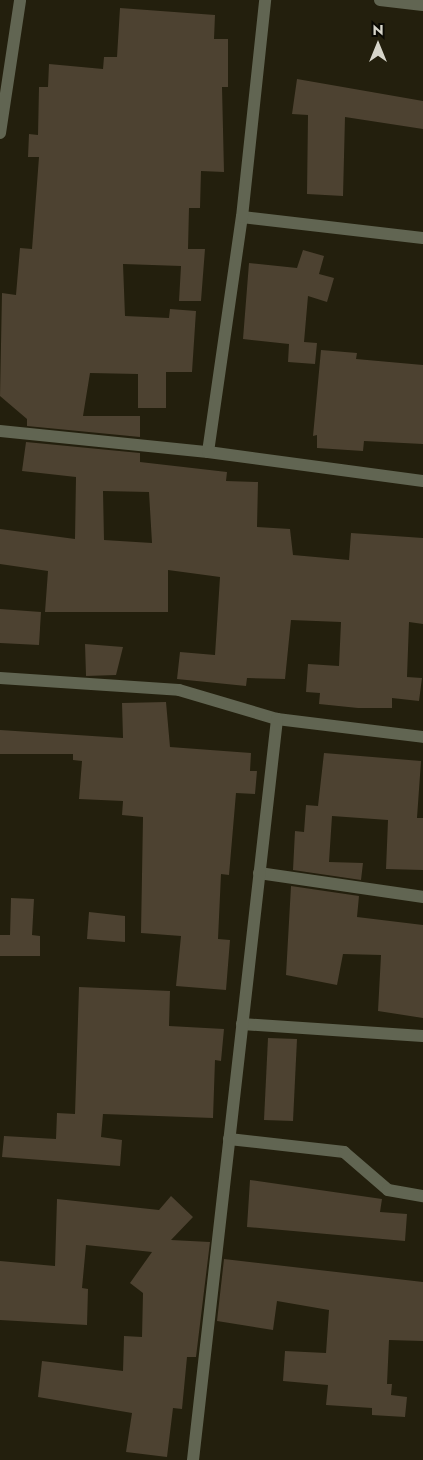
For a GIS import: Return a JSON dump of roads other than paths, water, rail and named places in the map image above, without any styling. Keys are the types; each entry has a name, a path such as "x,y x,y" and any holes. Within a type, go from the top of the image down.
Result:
{"street":[{"path":"0,132 20,0"},
{"path":"208,452 242,217 265,0"},
{"path":"380,0 423,5"},
{"path":"242,217 423,238"},
{"path":"0,431 208,452 423,481"},
{"path":"0,678 179,690 277,719 423,737"},
{"path":"193,1460 277,719"},
{"path":"259,873 423,897"},
{"path":"242,1024 423,1036"},
{"path":"229,1139 344,1152 388,1190 423,1196"}]}
